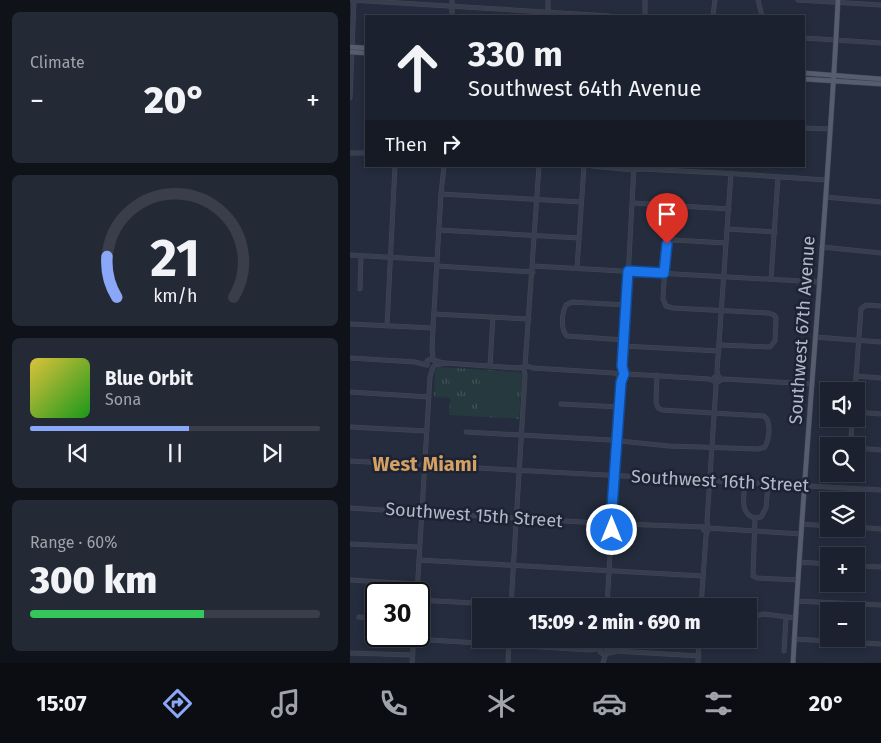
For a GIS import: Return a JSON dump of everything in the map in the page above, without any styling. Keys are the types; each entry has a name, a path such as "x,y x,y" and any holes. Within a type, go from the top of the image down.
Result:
{"main road":[{"name":"Southwest 67th Avenue","path":"793,663 800,534 826,197 838,1"},
{"path":"351,50 365,48"},
{"path":"351,50 365,53"},
{"path":"805,73 881,84"},
{"path":"805,79 881,79"}],"street":[{"path":"350,98 353,0 452,6 548,15 548,0"},
{"path":"452,0 452,15"},
{"path":"645,0 645,15"},
{"path":"713,15 715,0"},
{"path":"758,0 762,15"},
{"path":"798,0 881,5"},
{"path":"805,38 881,43"},
{"path":"805,128 830,129"},
{"path":"350,153 365,154"},
{"path":"387,326 395,167"},
{"path":"417,582 443,167"},
{"path":"512,598 539,167"},
{"path":"576,268 584,167"},
{"path":"606,167 826,180"},
{"path":"607,598 635,169"},
{"path":"702,598 731,174"},
{"path":"771,280 778,177"},
{"path":"441,194 581,202"},
{"path":"826,197 881,202"},
{"path":"633,203 729,208"},
{"path":"727,229 775,232"},
{"path":"439,230 579,238"},
{"path":"719,345 766,348 772,346 776,336 777,321 774,315 769,313 673,308 664,305 662,300 668,242 675,240 726,242"},
{"path":"822,247 881,253"},
{"path":"350,255 437,260"},
{"path":"360,290 362,256"},
{"path":"437,266 532,272"},
{"path":"533,266 819,282"},
{"path":"624,340 571,337 564,334 564,310 567,304 574,302 626,305"},
{"path":"856,382 861,309 864,306 881,306"},
{"path":"434,314 529,319"},
{"path":"490,366 493,317"},
{"path":"350,324 433,328"},
{"path":"815,337 881,342"},
{"path":"623,346 718,351"},
{"path":"350,358 812,384"},
{"path":"466,432 663,445 758,449 765,447 769,424 766,417 760,415 662,410 657,407 657,375"},
{"path":"856,376 881,378"},
{"path":"350,392 429,397"},
{"path":"560,404 619,407"},
{"path":"865,413 881,414"},
{"path":"350,427 427,431"},
{"path":"865,449 881,450"},
{"name":"Southwest 16th Street","path":"350,461 881,490"},
{"path":"745,483 744,510 755,518 760,517 766,510 768,484"},
{"name":"Southwest 15th Street","path":"350,508 611,524"},
{"path":"755,518 753,576 757,578 798,580"},
{"path":"611,524 800,534"},
{"path":"801,524 820,525"},
{"path":"865,528 881,529"},
{"path":"350,544 419,547"},
{"path":"419,560 703,576"},
{"path":"799,562 820,563"},
{"path":"865,566 881,567"},
{"path":"350,580 384,582"},
{"path":"430,601 472,603"},
{"path":"796,601 881,605"},
{"path":"757,615 783,615 786,618 796,618"},
{"path":"359,617 365,617"},
{"path":"784,651 786,618"},
{"path":"430,639 472,642"},
{"path":"794,639 881,644"},
{"path":"412,663 413,647"},
{"path":"508,663 509,648"},
{"path":"558,648 698,656"},
{"path":"698,663 699,648"},
{"path":"603,663 604,650"},
{"path":"350,652 413,655"}],"green space":[{"path":"438,367 520,372 522,375 519,419 449,415 450,398 434,397 435,370"},
{"path":"450,371 463,372 462,389 449,388"},
{"path":"483,371 518,373 516,408 512,411 478,409 480,375"}],"district":[{"name":"West Miami","path":"425,464"}],"route":[{"path":"612,530 615,524 612,508 621,382 624,374 622,366 628,271 664,273 667,244"}]}
